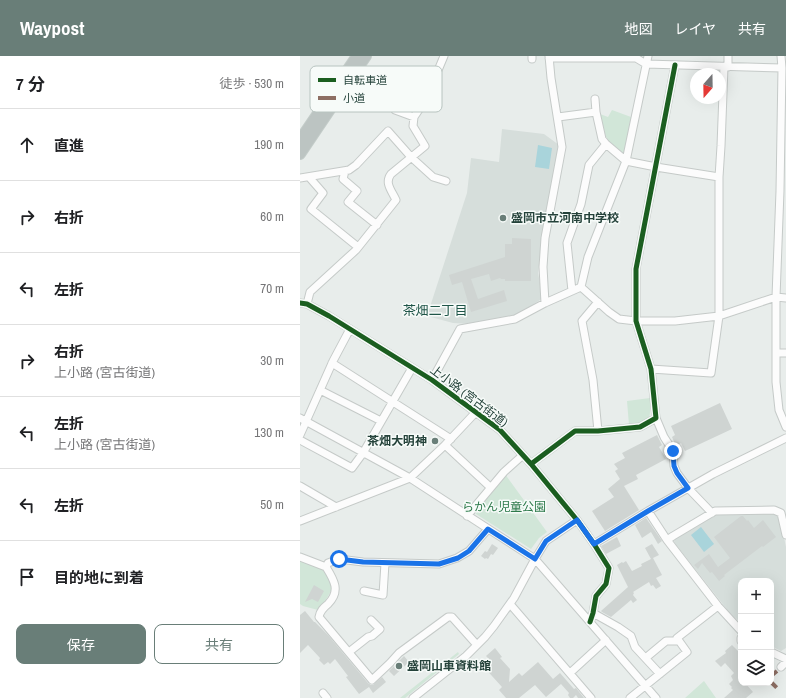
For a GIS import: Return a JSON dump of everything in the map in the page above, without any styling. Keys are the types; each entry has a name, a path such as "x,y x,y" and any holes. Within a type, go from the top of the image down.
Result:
{"highway":[{"path":"355,60 366,56"},
{"path":"300,140 319,112"},
{"path":"300,154 325,112"}],"street":[{"path":"581,287 588,257 626,161 648,56"},
{"path":"652,369 711,373 719,316 719,177 728,56"},
{"path":"781,56 780,192 776,297 776,382 786,427"},
{"path":"545,303 543,268 545,238 562,147 549,57 630,57 636,58 646,64 782,68"},
{"path":"675,65 636,268 636,321 652,369 656,418 664,437 673,451 674,466 677,473 688,488 712,513"},
{"path":"595,99 596,112 602,139 626,161 719,177"},
{"path":"401,112 414,117"},
{"path":"303,304 310,292 358,247 396,200 387,183 388,178 425,146 413,126 414,117 417,112"},
{"path":"558,117 596,112"},
{"path":"300,178 349,170 356,165 388,131 411,157 433,177 446,181"},
{"path":"572,291 567,243 581,204 589,165 606,144"},
{"path":"345,171 343,179 357,191 348,202 377,225"},
{"path":"309,177 323,193 311,209 358,247"},
{"path":"432,380 460,329 515,319 545,303 581,287"},
{"path":"581,287 619,319 636,321 675,321 719,316 776,297 786,298"},
{"path":"598,302 582,321 593,380 598,431"},
{"name":"上小路 (宮古街道)","path":"303,304 329,316 432,380 500,430 523,455 577,520 609,568 606,584 596,596 593,613"},
{"path":"300,435 303,420 320,390 332,362 350,329"},
{"path":"776,353 786,353"},
{"path":"332,362 451,439"},
{"path":"300,440 352,468 363,453 412,368"},
{"path":"320,390 381,421"},
{"path":"300,521 410,478 451,439 476,412"},
{"path":"530,464 575,431 598,431 640,427 656,418"},
{"path":"303,420 410,478 535,559 656,698"},
{"path":"594,544 713,474 786,438"},
{"path":"445,445 490,487"},
{"path":"467,516 490,487 523,455"},
{"path":"300,486 336,507"},
{"path":"667,540 715,511 774,510 781,513 786,532"},
{"path":"648,511 667,540 718,606 738,628"},
{"path":"413,698 466,656 477,645 494,626 510,604 546,541 577,520"},
{"path":"326,567 328,563 339,559 363,562 439,564 458,558 469,551 488,529"},
{"path":"300,558 326,567 332,576 335,586 335,594 333,599 320,612 319,617 372,680 399,653 448,616 452,617 477,645"},
{"path":"364,591 385,596 385,563"},
{"path":"510,604 591,698"},
{"path":"630,698 687,652 676,638 718,606"},
{"path":"590,622 593,613 618,626 631,636 635,647 660,674"},
{"path":"349,652 380,629 371,620"},
{"path":"570,673 606,640"},
{"path":"648,656 666,641 679,641"},
{"path":"774,653 786,659"}],"shaded area":[{"name":"盛岡市立河南中学校","path":"502,129 544,134 559,145 538,273 543,298 516,316 472,324 453,323 427,316 467,193 471,158 499,162"},
{"path":"772,512 779,514 786,547 786,648 781,651 774,648 774,578 738,578 738,620 729,612 674,542 675,538 716,514"}],"green space":[{"path":"612,110 631,117 624,153 610,143 606,137 600,114 608,117"},
{"path":"650,398 650,415 646,421 629,425 627,401"},
{"name":"らかん児童公園","path":"505,474 547,532 539,538 531,549 476,514 474,510"},
{"path":"300,560 320,567 329,577 332,589 318,610 300,604"},
{"path":"458,652 459,654 405,698 400,698"},
{"path":"704,681 716,698 685,698"}],"water":[{"path":"538,145 552,148 549,169 535,167"},
{"path":"701,527 714,544 704,552 691,535"}],"building":[{"path":"512,238 531,239 531,281 505,281 505,279 500,278 491,281 489,274 471,279 478,299 504,290 507,301 471,312 462,282 452,285 449,275 505,257 505,244 512,244"},
{"path":"720,403 732,429 685,451 681,443 676,446 672,437 675,435 671,426"},
{"path":"657,435 662,445 659,447 666,459 636,475 638,479 624,486 639,510 605,531 592,511 614,497 608,489 620,479 615,471 618,469 614,464 625,458 622,453"},
{"path":"743,516 747,521 748,520 754,528 763,520 776,537 724,575 725,576 719,581 702,563 698,569 694,565 709,554 718,567 730,558 714,537"},
{"path":"646,518 662,541 658,544 651,532 642,538 635,525"},
{"path":"617,537 621,546 606,554 601,546"},
{"path":"492,544 498,548 493,555 491,554 488,559 485,559 481,556 485,551 487,552"},
{"path":"652,544 659,555 653,558 662,575 656,578 661,586 656,589 653,585 651,586 649,582 633,592 633,595 637,600 633,603 631,600 611,617 602,612 601,611 628,587 617,565 626,561 632,571 642,566 641,564 651,559 645,548"},
{"path":"314,585 324,591 318,602 312,599 305,602"},
{"path":"305,611 328,635 368,683 373,685 382,677 386,682 373,693 369,687 359,694 335,659 330,664 328,662 324,665 319,660 320,658 308,645 300,653 300,615"},
{"path":"732,645 738,651 738,686 748,686 753,692 746,698 724,698 733,690 729,684 733,680 731,676 734,673 725,663 721,667 715,661 726,653 725,651"},
{"path":"495,648 502,657 500,658 510,669 509,682 519,673 522,676 538,662 553,679 560,673 584,698 578,698 576,695 573,698 570,698 568,695 569,693 561,684 546,697 535,685 519,698 506,698 499,690 502,687 482,665 489,659 486,656"},
{"name":"盛岡山車資料館","path":"404,656 409,662 394,676 389,671"}],"marked path":[{"path":"774,685 778,689"}],"cycle path":[{"path":"531,464 575,431 598,431 640,427 656,418 651,369 636,321 636,269 675,65"},
{"path":"300,303 307,304 329,316 432,380 500,430 531,464 577,520 609,568 606,584 596,596 590,622"}],"place":[{"name":"盛岡市立河南中学校","path":"503,218"},
{"name":"茶畑大明神","path":"435,441"},
{"name":"盛岡山車資料館","path":"399,666"}],"district":[{"name":"茶畑二丁目","path":"435,310"}],"route":[{"path":"339,559 363,562 439,564 458,558 469,551 488,529 535,559 546,541 577,520 594,544 688,488 677,473 674,466 673,451"}]}
